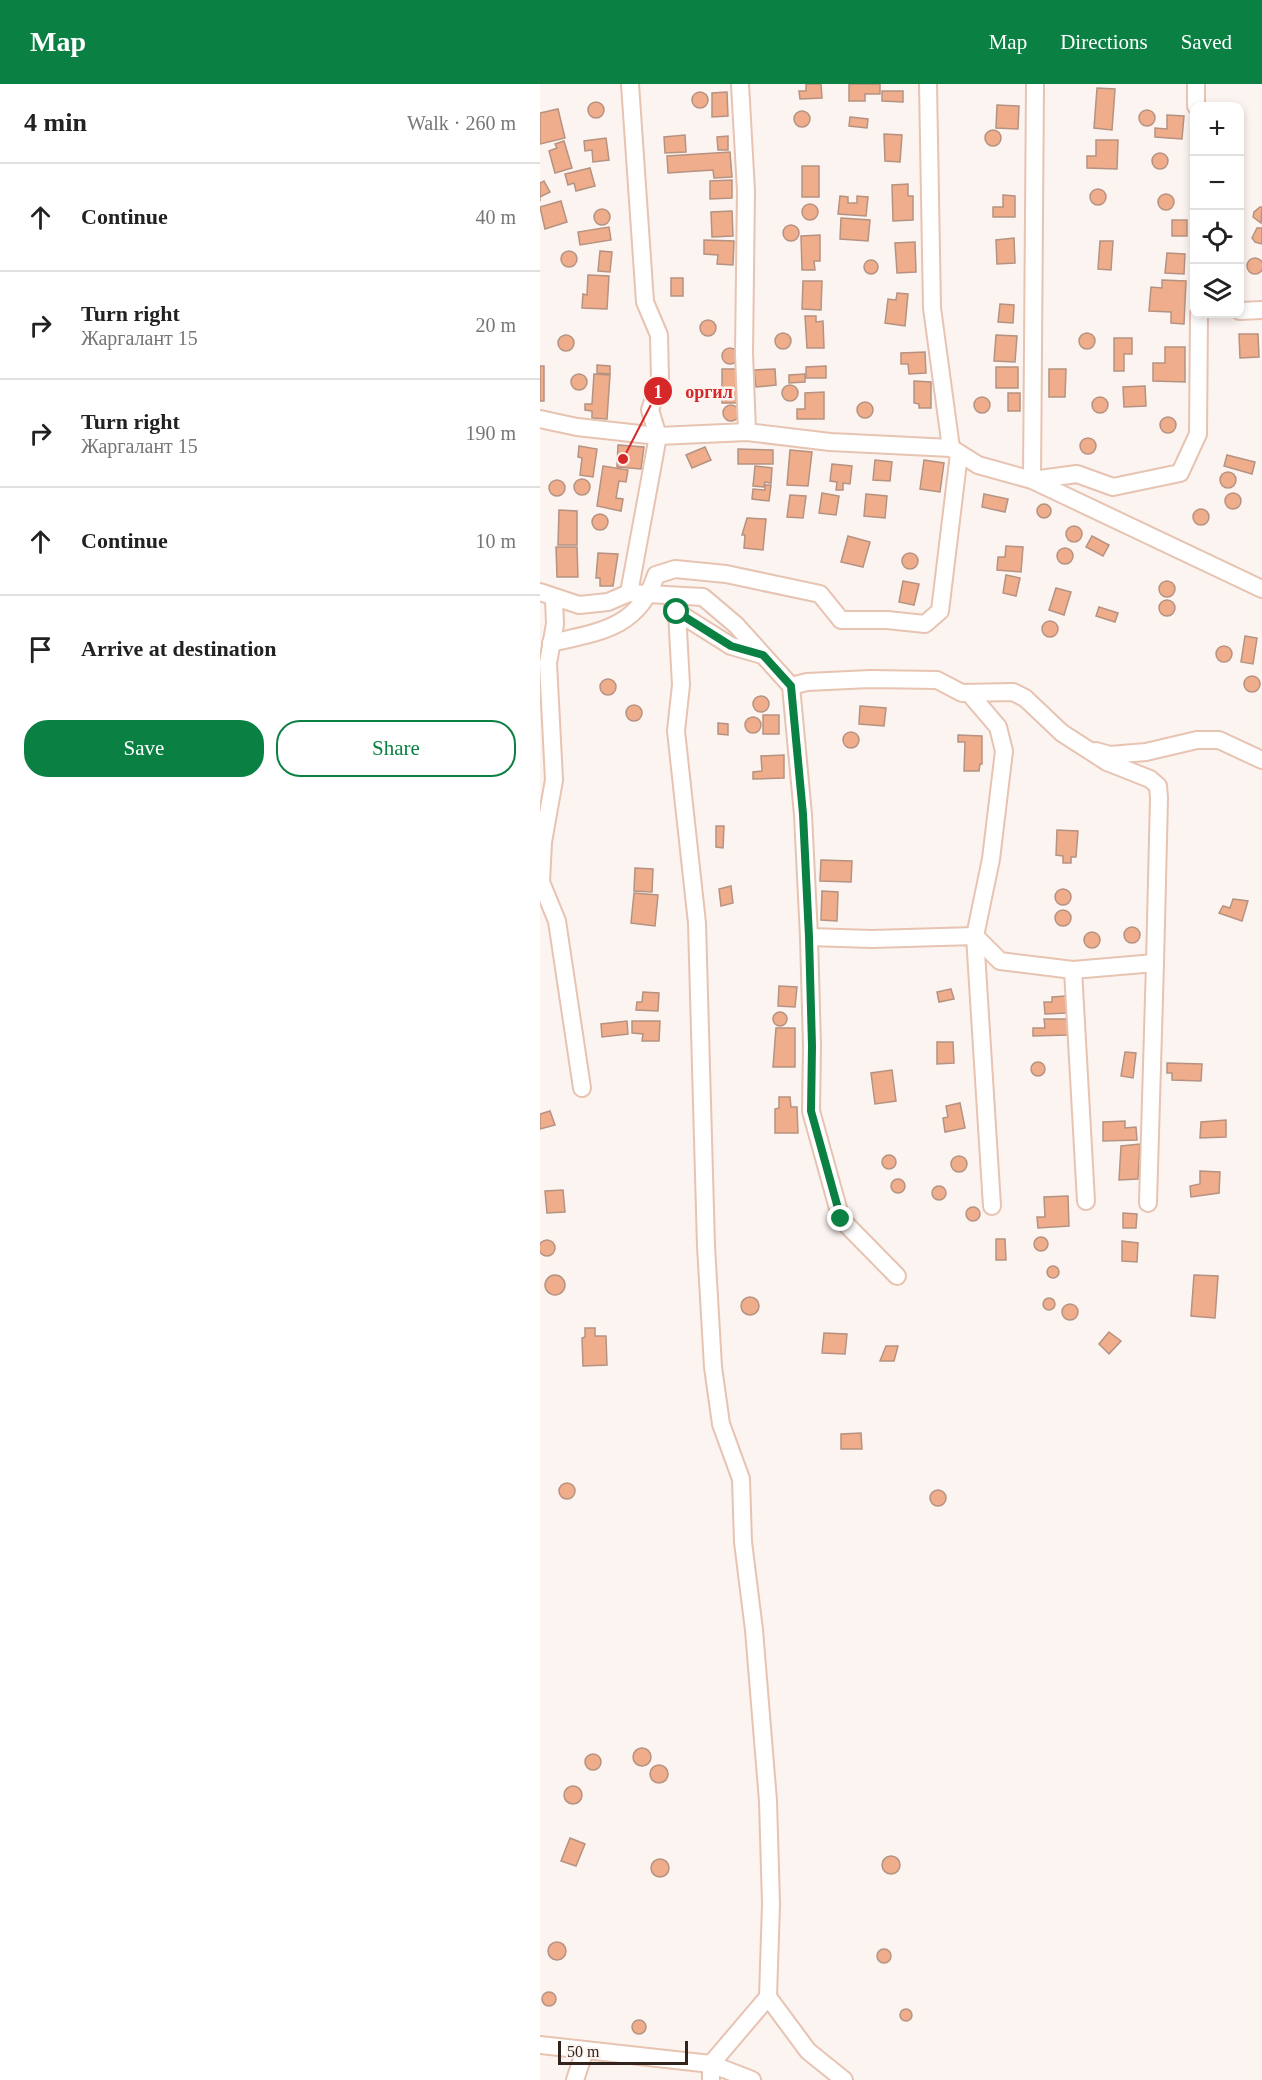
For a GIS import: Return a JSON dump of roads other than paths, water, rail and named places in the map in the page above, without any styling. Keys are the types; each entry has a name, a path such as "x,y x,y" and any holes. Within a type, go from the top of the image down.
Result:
{"street":[{"path":"629,593 658,436 650,410 660,380 659,335 645,302 630,84"},
{"path":"740,84 746,191 744,353 747,432"},
{"path":"763,655 731,646 677,612 658,595 656,575 675,569 726,574 820,594 841,620 886,620 925,624 940,611 955,451 932,308 928,84"},
{"path":"1032,480 1035,84"},
{"path":"1196,84 1196,102"},
{"path":"1244,311 1262,310"},
{"path":"1032,480 1077,474 1113,486 1180,473 1198,434 1199,318"},
{"path":"540,419 577,427 658,436 747,432 830,442 955,451 978,465 1032,480 1262,589"},
{"path":"547,595 579,605 608,602 629,593 703,597 736,625 791,686 803,814 809,937 811,1111 841,1219 897,1276"},
{"path":"547,595 555,624 548,663 554,780 543,842 541,882 557,921 582,1088"},
{"path":"552,643 601,632 636,612 658,595"},
{"path":"677,612 681,686 676,731 697,923 706,1246 714,1367 721,1424 741,1479 743,1542 754,1630 768,1801 771,1904 768,1997 711,2072"},
{"path":"791,686 807,682 870,679 937,680 962,693 1013,692 1025,698 1062,733 1107,762 1150,778 1158,786 1159,894 1148,1203"},
{"path":"969,693 999,727 1004,751 991,859 975,936 992,1206"},
{"path":"1089,750 1110,755 1197,740 1219,740 1262,760"},
{"path":"809,937 872,939 975,936 1000,961 1073,970 1155,963"},
{"path":"1073,970 1086,1202"},
{"path":"768,1997 808,2051 844,2080"},
{"path":"540,2045 585,2050 752,2080"},
{"path":"575,2080 585,2050"}],"place":[{"name":"оргил","path":"623,459"}]}
